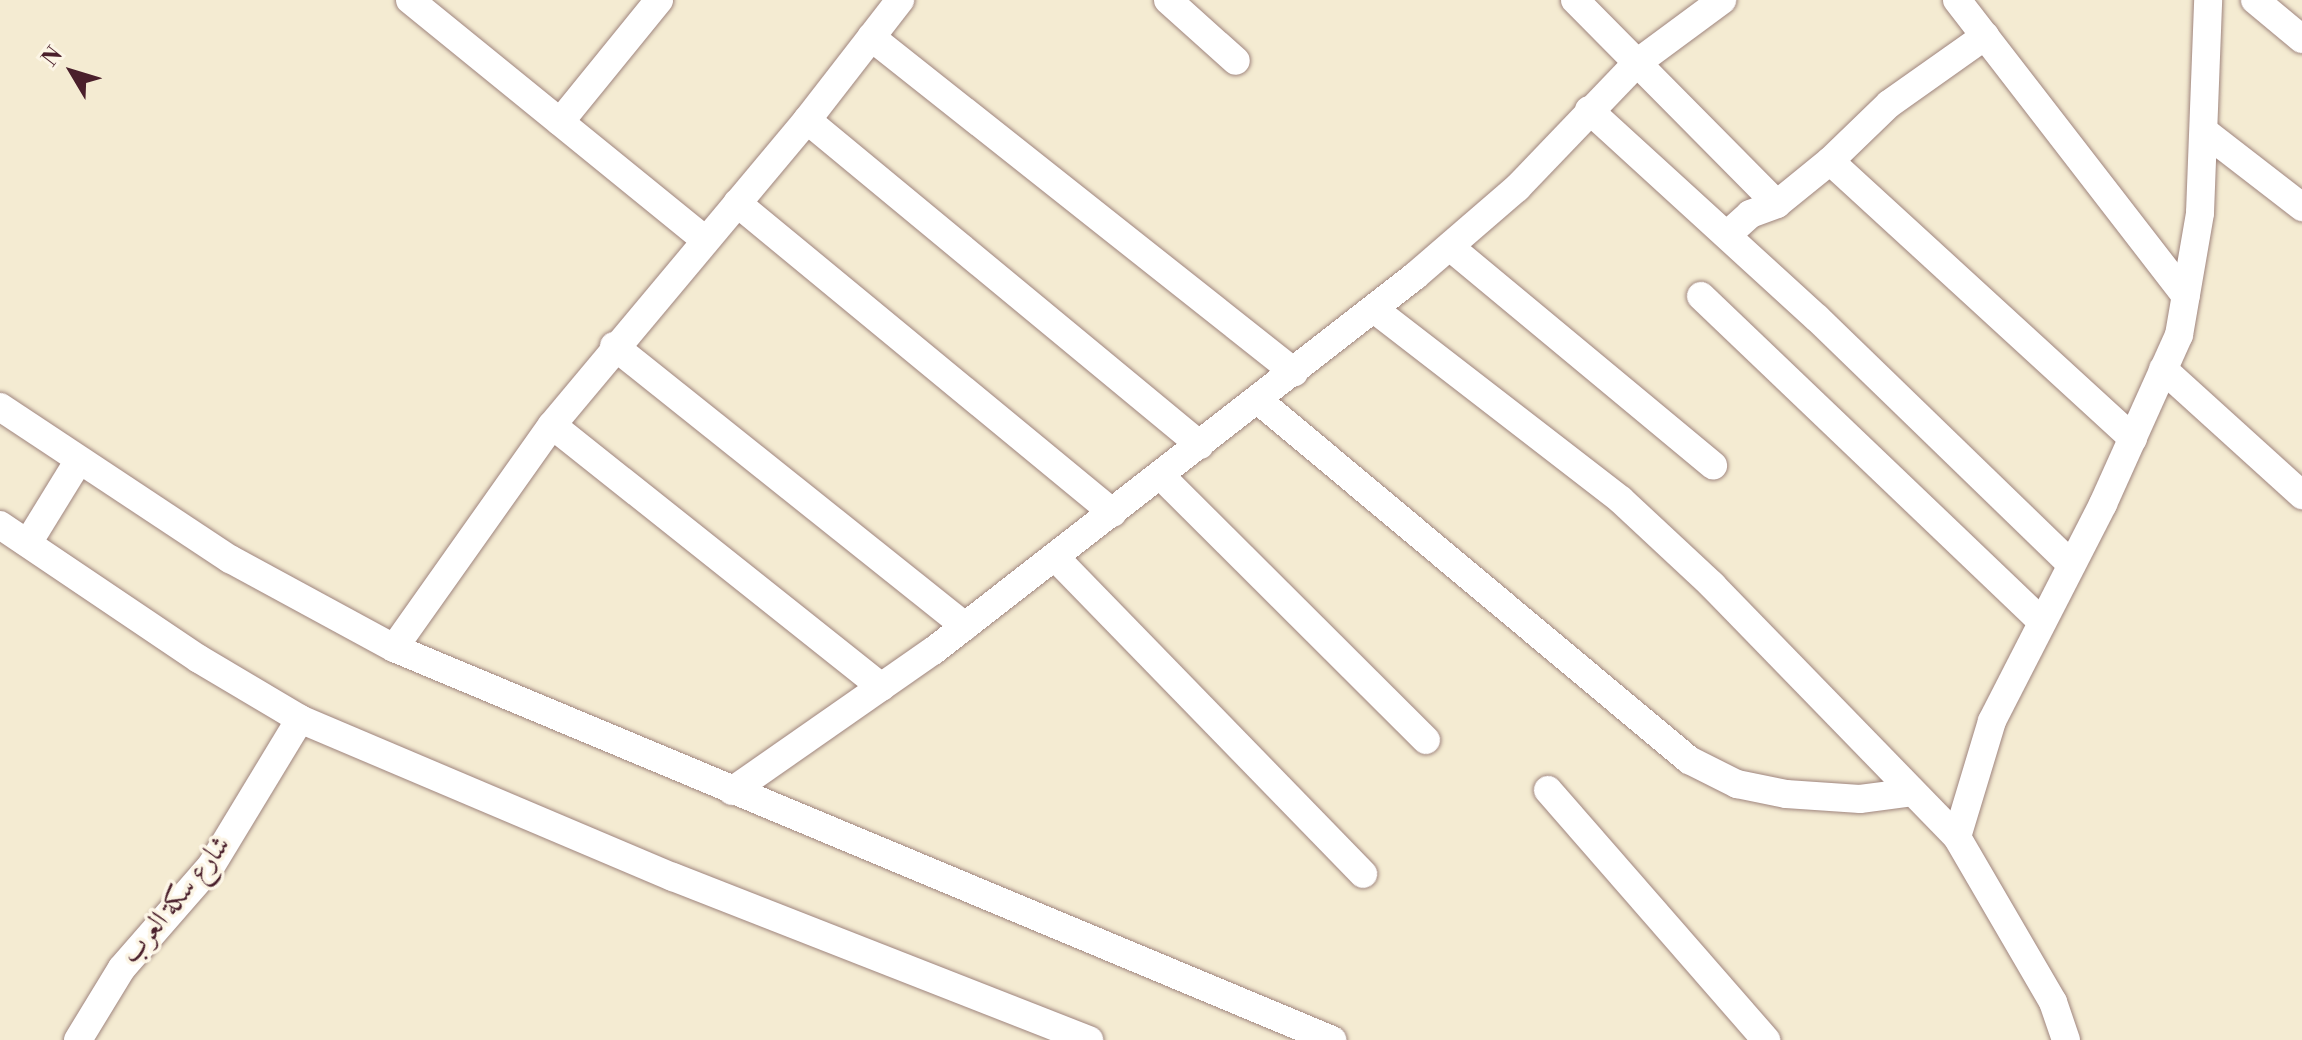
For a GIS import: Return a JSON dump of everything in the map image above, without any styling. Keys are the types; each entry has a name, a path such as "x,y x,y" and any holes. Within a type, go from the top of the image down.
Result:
{"street":[{"path":"410,0 704,239"},
{"path":"560,122 659,0"},
{"path":"394,648 552,425 614,346 807,120 900,0"},
{"path":"1168,0 1236,61"},
{"path":"1575,0 1777,204"},
{"path":"732,791 965,626 1374,309 1517,188 1637,63 1722,0"},
{"path":"1957,0 2186,296"},
{"path":"1957,837 1992,721 2133,439 2179,335 2200,213 2208,0"},
{"path":"2255,0 2302,39"},
{"path":"1727,235 1750,214 1777,204 1830,161 1889,104 1985,36"},
{"path":"871,37 1294,372"},
{"path":"1589,110 1727,235 2071,564"},
{"path":"807,120 1200,445"},
{"path":"2205,132 2302,207"},
{"path":"1830,161 2133,439"},
{"path":"737,203 1113,513"},
{"path":"1450,247 1713,465"},
{"path":"1701,296 2041,621"},
{"path":"1374,309 1621,500 1712,585 1957,837 2053,1002 2066,1040"},
{"path":"614,346 965,626"},
{"path":"2163,369 2302,495"},
{"path":"1258,400 1689,760 1737,784 1786,794 1860,799 1913,792"},
{"path":"0,407 230,559 394,648 1332,1040"},
{"path":"552,425 881,687"},
{"path":"28,543 79,460"},
{"path":"1161,476 1426,740"},
{"path":"0,525 199,659 300,719 673,877 1089,1040"},
{"path":"1055,557 1363,874"},
{"name":"شارع سكة العرب","path":"78,1040 122,968 211,866 300,719"},
{"path":"1548,790 1766,1040"}]}
